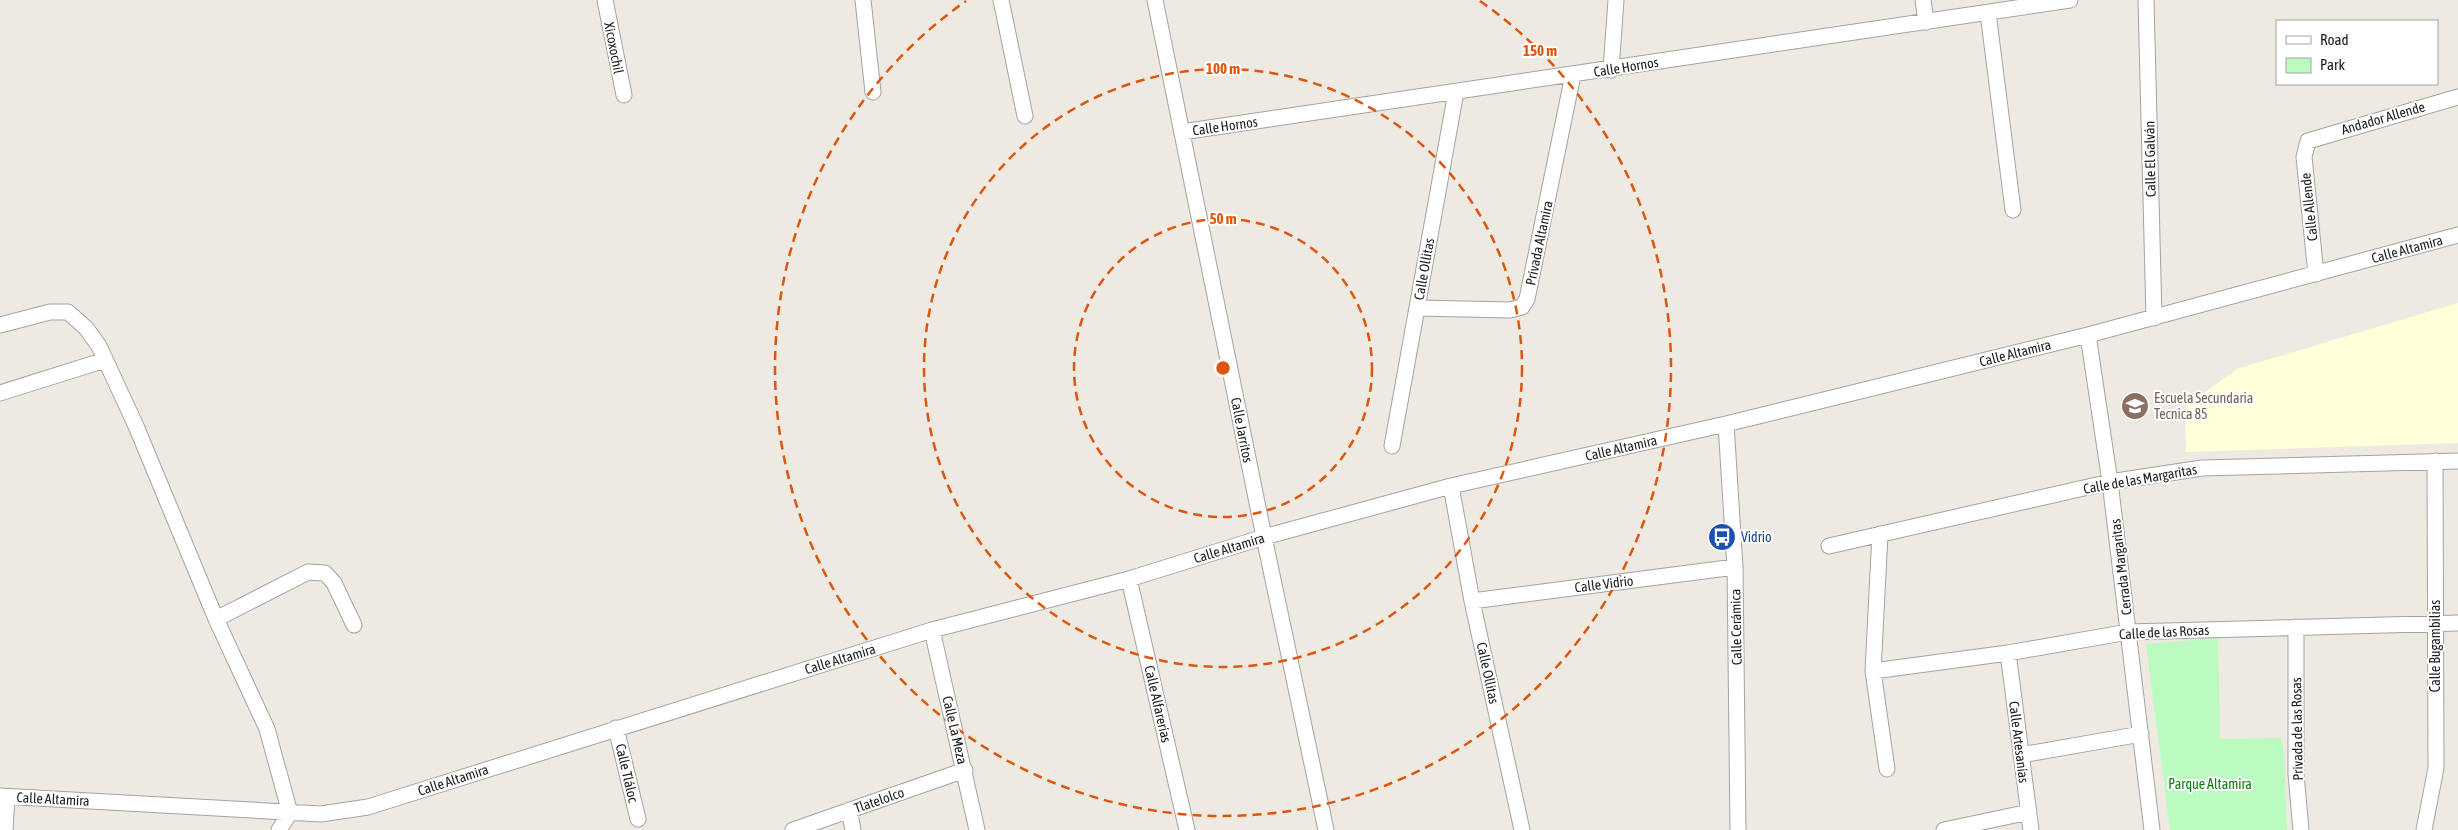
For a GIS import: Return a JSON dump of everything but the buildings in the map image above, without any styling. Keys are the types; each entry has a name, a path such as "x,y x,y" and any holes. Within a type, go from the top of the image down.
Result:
{"street":[{"name":"Xicoxochil","path":"605,0 624,95"},
{"path":"863,0 873,92"},
{"path":"1001,0 1024,116"},
{"name":"Calle Jarritos","path":"1155,0 1264,538 1326,830"},
{"path":"1611,70 1616,0"},
{"path":"1923,0 1926,22"},
{"name":"Calle Hornos","path":"1182,132 1611,70 2070,0"},
{"name":"Calle El Galván","path":"2146,0 2154,318"},
{"path":"1988,12 2013,210"},
{"name":"Privada Altamira","path":"1417,308 1510,310 1522,307 1527,299 1573,75"},
{"name":"Calle Ollitas","path":"1392,446 1456,92"},
{"name":"Andador Allende","path":"2308,141 2458,97"},
{"name":"Calle Allende","path":"2308,141 2304,157 2316,274"},
{"name":"Calle Altamira","path":"4,796 321,814 368,807 932,630 1129,579 1264,538 1451,486 1726,424 2088,335 2458,235"},
{"path":"0,325 50,312 68,312 86,328 99,346 136,426 216,619 267,729 290,813 280,830"},
{"name":"Cerrada Margaritas","path":"2088,335 2110,482 2152,830"},
{"path":"0,393 105,360"},
{"name":"Calle Cerámica","path":"1726,424 1735,568 1738,830"},
{"name":"Calle de las Margaritas","path":"1829,546 2110,482 2202,468 2458,461"},
{"name":"Calle Bugambilias","path":"2424,830 2436,768 2435,462"},
{"name":"Calle Ollitas","path":"1451,486 1472,601 1522,830"},
{"path":"1880,534 1873,671 1887,770"},
{"name":"Calle Vidrio","path":"1472,601 1735,568"},
{"path":"216,619 308,572 324,574 334,583 354,626"},
{"name":"Calle Alfarerías","path":"1129,579 1187,830"},
{"name":"Calle de las Rosas","path":"1873,671 2008,653 2128,632 2458,623"},
{"name":"Privada de las Rosas","path":"2296,627 2296,774 2301,830"},
{"name":"Calle La Meza","path":"932,630 977,830"},
{"name":"Calle Artesanías","path":"2008,653 2031,830"},
{"name":"Calle Tláloc","path":"616,728 638,819"},
{"path":"2021,755 2141,734"},
{"name":"Tlatelolco","path":"794,830 965,770"},
{"path":"4,796 5,830"},
{"path":"849,810 853,830"},
{"path":"1944,830 2029,812"}],"shaded area":[{"path":"2458,303 2458,443 2186,452 2185,407 2237,369"}],"green space":[{"name":"Parque Altamira","path":"2218,638 2220,739 2281,738 2284,755 2287,830 2170,830 2146,644"}],"place":[{"name":"Escuela Secundaria Tecnica 85","path":"2135,406"},
{"name":"Vidrio","path":"1722,537"}]}
